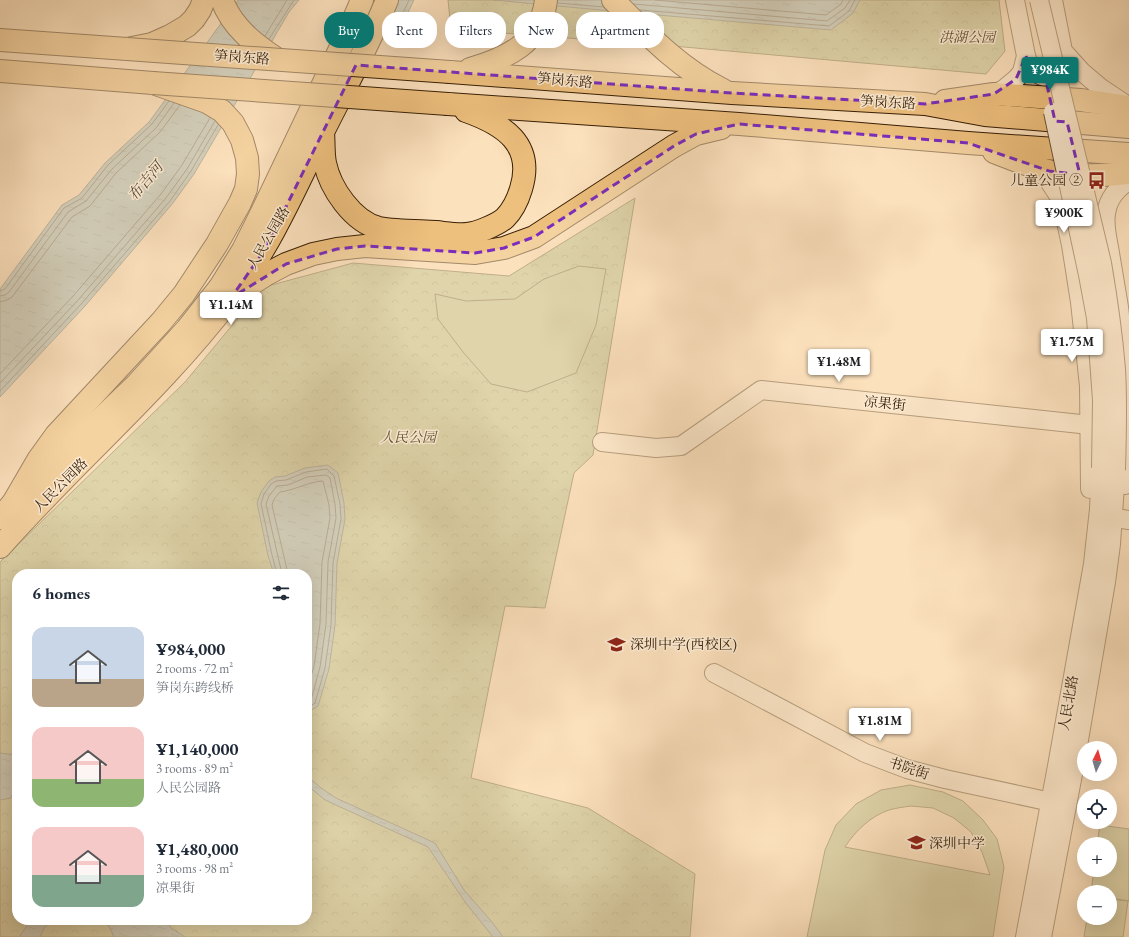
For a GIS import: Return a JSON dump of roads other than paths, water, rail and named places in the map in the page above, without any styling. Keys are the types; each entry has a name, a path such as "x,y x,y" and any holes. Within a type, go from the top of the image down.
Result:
{"main road":[{"path":"127,49 152,44 179,31 194,19 204,0"},
{"path":"222,0 227,12 241,31 259,47 277,59"},
{"name":"人民公园路","path":"7,511 136,385 220,287 243,250 262,212 362,0"},
{"path":"456,72 489,63 509,54 521,46 533,36 541,21 546,0"},
{"path":"613,0 659,46 681,64 705,81 732,93"},
{"name":"人民公园路","path":"0,547 144,400 199,338 231,298 259,258 280,220 388,4"},
{"name":"笋岗东路","path":"0,40 732,93 925,104 985,115 1129,127"},
{"path":"0,71 739,124 968,143 1129,154"},
{"path":"7,511 38,460 56,435 161,322 184,294 214,250 237,209 246,189 248,174 247,158 242,140 234,123 222,111 207,102 153,83"},
{"path":"925,104 994,94 1081,100 1129,107"},
{"path":"323,132 325,164 332,183 344,204 359,218 378,228 467,234 488,228 506,217 518,200 524,179 523,158 515,140 499,126 476,114 448,104"},
{"path":"231,298 267,274 286,264 313,254 337,249 365,246 475,253 504,248 534,237 674,146 696,134 739,124"},
{"path":"968,143 1049,171 1065,174 1098,176 1129,173"}],"street":[{"path":"1015,0 1026,56 1030,66 1038,75 1046,76 1054,75 1059,70 1062,62 1063,51 1053,0"},
{"path":"1028,0 1087,268 1096,318 1109,469"},
{"path":"1039,0 1102,263 1109,308 1116,370 1117,424 1109,469"},
{"path":"1063,51 1081,71 1101,88 1129,107"},
{"path":"994,94 1004,89 1022,72 1026,56"},
{"path":"1025,163 1047,178 1060,198 1071,245 1080,302 1089,386 1090,494 1093,564"},
{"path":"1106,582 1126,520 1127,450 1125,367 1119,310 1106,220 1108,206 1112,197 1118,189 1129,180"},
{"name":"凉果街","path":"602,442 656,448 681,446 761,390 1090,425"},
{"name":"人民北路","path":"1025,937 1093,564 1099,509 1109,469"},
{"name":"人民北路","path":"1042,937 1074,769 1106,582 1111,544 1109,469"},
{"name":"书院街","path":"714,673 865,753 907,769 1050,802"}],"water":[{"name":"布吉河","path":"238,0 299,0 289,12 194,174 173,203 85,306 0,397 0,289 62,205 79,195 105,163 149,122"},
{"path":"355,0 414,0 408,12 382,12 382,34 374,34 374,12 355,12"},
{"path":"494,0 860,0 853,13 831,30 664,16 664,12 620,12"},
{"path":"328,465 338,473 344,503 345,519 337,563 335,625 329,669 318,706 312,710 312,569 272,569 268,556 257,503 261,492 269,481 275,477 285,476 305,468"},
{"path":"0,753 12,754 12,795 11,798 0,800"},
{"path":"312,780 336,798 435,843 464,890 503,937 493,937 465,902 428,847 325,800 312,789"},
{"path":"27,925 47,925 40,937 19,937"},
{"path":"107,925 169,925 171,928 185,937 114,937"}],"place":[{"name":"儿童公园 ②","path":"1096,180"},
{"name":"深圳中学(西校区)","path":"617,644"},
{"name":"深圳中学","path":"916,843"}],"park label":[{"name":"洪湖公园","path":"967,37"},
{"name":"人民公园","path":"408,437"}]}
